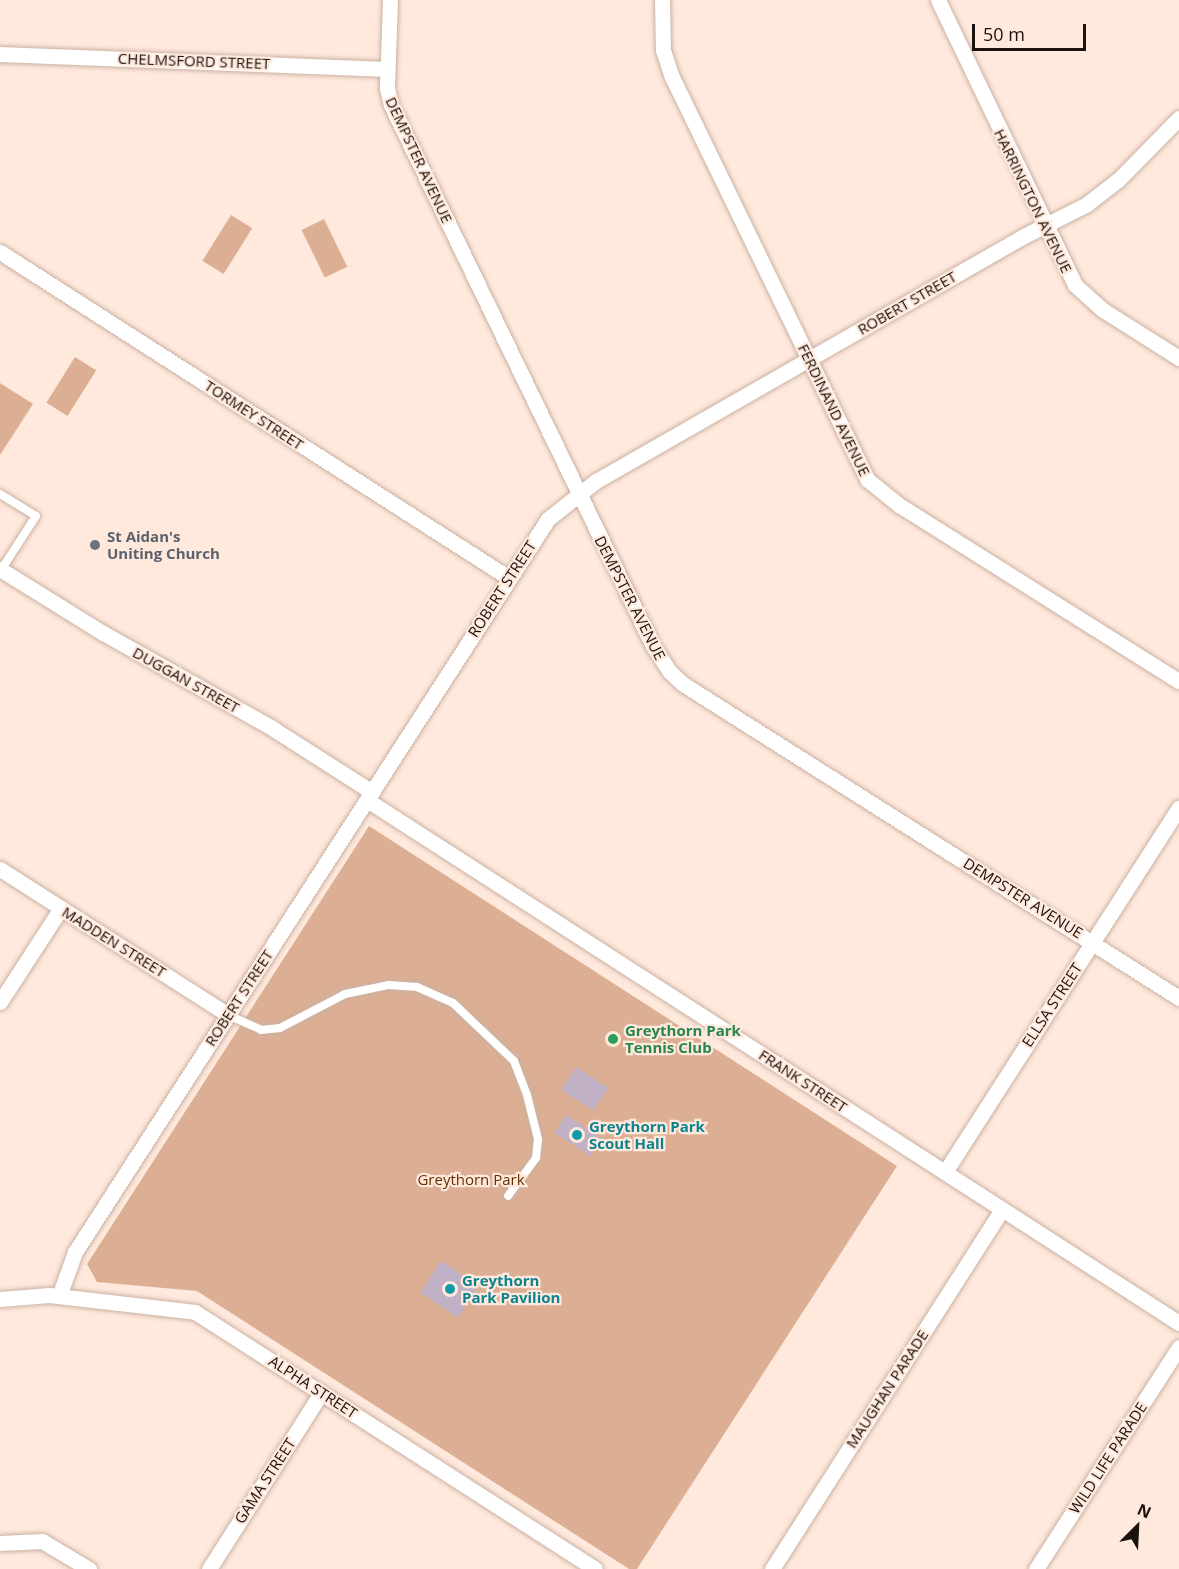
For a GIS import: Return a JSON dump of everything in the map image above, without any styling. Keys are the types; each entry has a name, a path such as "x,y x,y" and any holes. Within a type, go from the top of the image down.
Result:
{"street":[{"name":"DEMPSTER AVENUE","path":"390,0 387,69 391,105 653,646 675,678 1179,998"},
{"name":"FERDINAND AVENUE","path":"662,0 663,50 672,77 861,469 880,492 1179,681"},
{"name":"HARRINGTON AVENUE","path":"939,0 1045,226 1082,293 1179,358"},
{"name":"CHELMSFORD STREET","path":"0,54 387,69"},
{"name":"ROBERT STREET","path":"59,1296 75,1252 548,519 578,492 1106,190 1179,118"},
{"name":"TORMEY STREET","path":"0,252 509,578"},
{"name":"DUGGAN STREET","path":"1,569 103,633 272,728 369,796"},
{"name":"FRANK STREET","path":"369,796 1179,1323"},
{"name":"ELLSA STREET","path":"945,1172 1179,808"},
{"name":"MADDEN STREET","path":"0,869 228,1015"},
{"path":"0,1002 61,908"},
{"name":"MAUGHAN PARADE","path":"772,1569 1002,1209"},
{"name":"ALPHA STREET","path":"0,1299 59,1296 187,1309 595,1569"},
{"name":"WILD LIFE PARADE","path":"1036,1569 1179,1347"},
{"name":"GAMA STREET","path":"209,1569 321,1393"},
{"path":"0,1543 42,1541 89,1569"}],"lane":[{"path":"0,494 36,516 1,569"},
{"path":"228,1015 261,1030 280,1028 345,994 389,985 417,987 453,1003 514,1061 527,1095 538,1139 536,1158 508,1196"}],"green space":[{"path":"231,215 252,228 224,274 202,261"},
{"path":"324,219 347,267 325,278 302,230"},
{"path":"75,357 96,370 68,416 46,403"},
{"path":"0,383 33,404 0,455"},
{"name":"Greythorn Park","path":"369,826 897,1166 637,1569 629,1569 197,1291 97,1282 87,1264"}],"building":[{"name":"Greythorn Park Tennis Club","path":"576,1067 608,1088 593,1110 561,1090"},
{"name":"Greythorn Park Scout Hall","path":"566,1115 602,1138 591,1156 555,1133"},
{"name":"Greythorn Park Pavilion","path":"441,1261 479,1286 458,1317 420,1293"}],"place":[{"name":"St Aidan's Uniting Church","path":"95,545"},
{"name":"Greythorn Park Tennis Club","path":"613,1039"},
{"name":"Greythorn Park Scout Hall","path":"577,1135"},
{"name":"Greythorn Park Pavilion","path":"450,1289"}]}
